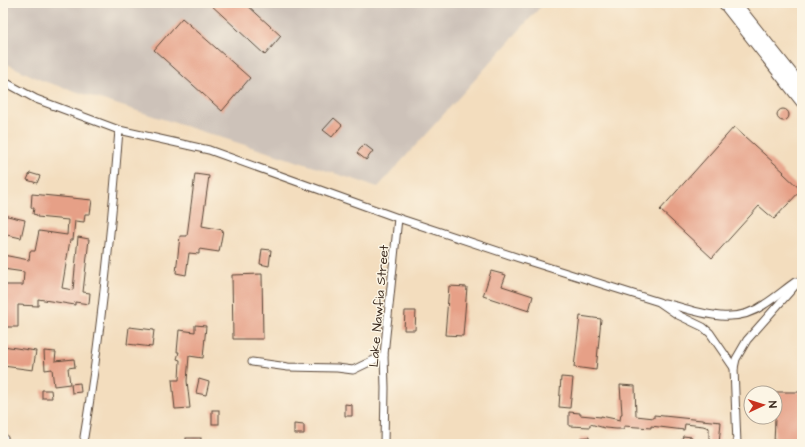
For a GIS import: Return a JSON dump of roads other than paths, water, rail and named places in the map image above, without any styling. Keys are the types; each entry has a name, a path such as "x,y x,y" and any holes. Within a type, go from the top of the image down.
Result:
{"main road":[{"path":"724,3 802,102"},
{"path":"735,3 802,87"}],"street":[{"path":"3,81 36,100 119,130 209,150 398,218 525,260 659,302 707,314 732,317 752,311 764,305 802,278"},
{"path":"84,437 96,368 109,250 119,130"},
{"name":"Lake Nawfia Street","path":"384,444 384,355 398,218"},
{"path":"737,444 734,368 736,359 748,340 802,278"},
{"path":"659,302 678,315 703,327 710,333 734,368"},
{"path":"252,362 288,367 338,368 353,370 384,355"},
{"path":"3,437 7,444"}]}
